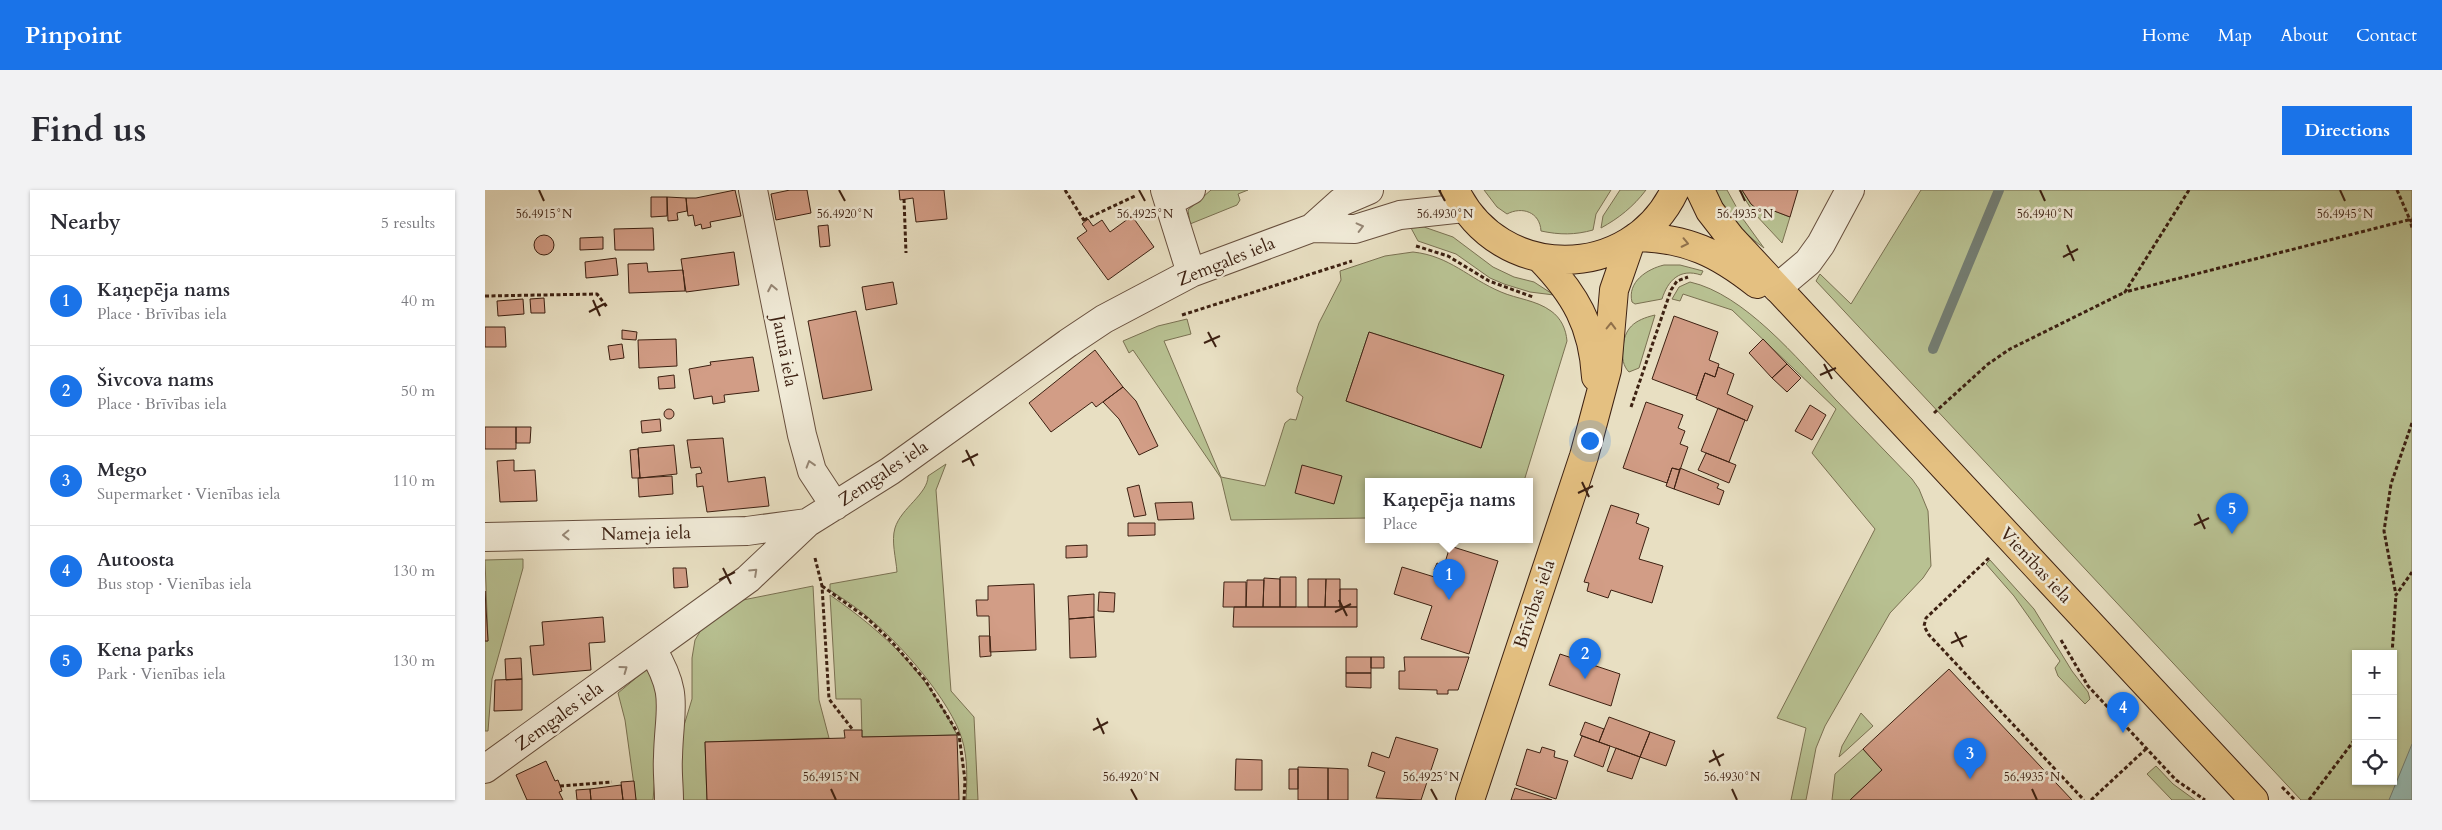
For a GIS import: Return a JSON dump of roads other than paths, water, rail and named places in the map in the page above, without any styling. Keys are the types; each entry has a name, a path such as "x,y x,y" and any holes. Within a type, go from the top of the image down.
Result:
{"main road":[{"path":"1460,199 1497,240 1540,258 1571,261 1603,255 1634,239 1655,222 1675,190"},
{"path":"1700,190 1717,221 1817,331"},
{"path":"1634,239 1658,238 1693,245 1715,254 1735,266 1817,331"},
{"path":"1595,408 1609,356 1614,290 1634,239"},
{"path":"1540,258 1575,300 1591,336 1595,371 1595,408"},
{"name":"Vienības iela","path":"1817,331 2254,800"},
{"name":"Brīvības iela","path":"1470,800 1584,456 1595,408"}],"street":[{"name":"Jaunā iela","path":"753,190 802,435 812,471 835,506"},
{"path":"1312,228 1341,202 1369,190"},
{"path":"1777,288 1808,262 1821,244 1849,190"},
{"path":"1167,194 1191,273"},
{"path":"1312,228 1355,229 1460,199"},
{"name":"Zemgales iela","path":"485,770 748,578 807,523 890,471 1067,343 1104,319 1191,273 1312,228"},
{"name":"Nameja iela","path":"485,537 747,531 807,523"},
{"path":"652,649 664,668 671,689 673,709 668,757 669,800"}],"water":[{"path":"2412,744 2412,800 2389,800 2395,785 2397,785 2397,781"}],"waterway":[{"path":"1933,349 1999,190"}],"place":[{"name":"Kena parks","path":"2232,534"},
{"name":"Kaņepēja nams","path":"1449,600"},
{"name":"Šivcova nams","path":"1585,679"},
{"name":"Autoosta","path":"2123,733"},
{"name":"Mego","path":"1970,779"}]}
